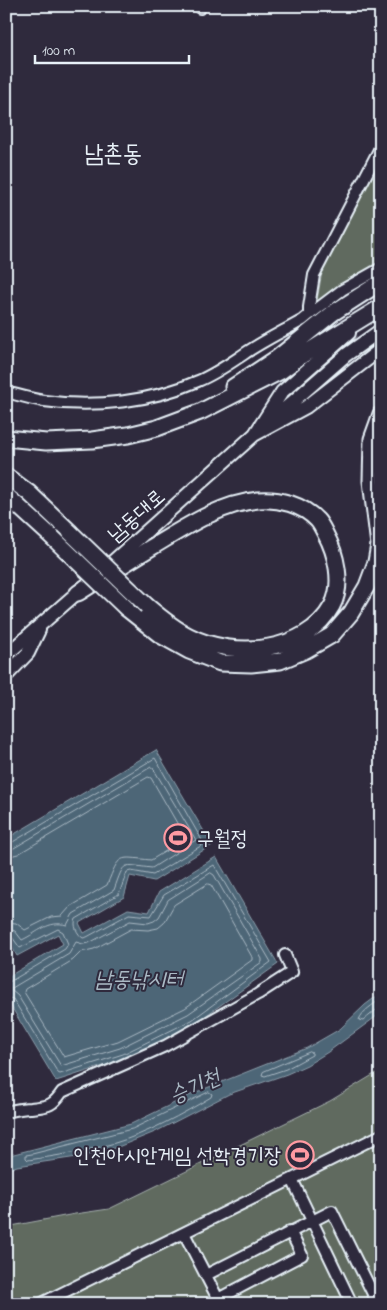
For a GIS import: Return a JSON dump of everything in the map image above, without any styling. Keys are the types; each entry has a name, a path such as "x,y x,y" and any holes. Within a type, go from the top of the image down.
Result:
{"highway":[{"path":"157,428 219,396 277,358 333,313 381,282"},
{"path":"6,438 46,442 92,440 128,435 157,428 200,412 281,371 301,356 381,307"},
{"path":"379,545 371,481 372,439 381,414"},
{"path":"6,476 29,493 70,532 147,606 166,622 190,637 212,645 234,649 258,649 282,644 306,633 321,621 333,604 337,583 336,560 318,521 300,508 279,500 258,500 233,505 194,522 78,593"},
{"path":"6,495 126,608 160,635 189,651 220,663 251,664 280,661 306,650 332,635 351,613 367,586 376,562 381,528"}],"main road":[{"name":"남동대로","path":"254,435 282,392 326,352 381,307"},
{"path":"254,435 346,355 381,330"},
{"name":"남동대로","path":"6,655 254,435 306,407 381,349"},
{"name":"남동대로","path":"6,644 43,623"},
{"name":"남동대로","path":"6,676 28,653 43,623"}],"street":[{"path":"372,6 381,9"},
{"path":"309,315 314,275 381,146"},
{"path":"6,392 43,401 80,403 112,402 167,392 197,382 221,370 244,353 309,315 342,290 381,268"},
{"path":"6,1112 44,1108 56,1101 62,1092 165,1046 258,994 292,972 286,955"},
{"path":"40,1304 381,1135"},
{"path":"292,1179 352,1304"},
{"path":"206,1275 332,1211 378,1304"},
{"path":"184,1232 218,1299 302,1255 290,1232"}],"green space":[{"path":"381,153 381,265 316,306 322,272"},
{"name":"인천아시안게임 선학경기장","path":"381,1070 381,1304 6,1304 6,1227 109,1209 330,1101"}],"water":[{"name":"남동낚시터","path":"156,750 212,845 154,881 130,876 124,897 79,923 84,933 128,909 149,912 159,892 216,857 278,964 194,1024 125,1059 56,1081 6,998 6,978 63,944 58,934 17,956 6,937 6,839"},
{"path":"381,993 381,1013 307,1065 229,1094 155,1132 118,1147 84,1156 17,1166 6,1170 6,1156 131,1124 199,1091 307,1048 340,1029 365,1005"}],"place":[{"name":"구월정","path":"178,838"},
{"name":"인천아시안게임 선학경기장","path":"300,1155"}],"district":[{"name":"남촌동","path":"113,153"}],"water label":[{"name":"승기천","path":"194,1085"}]}
